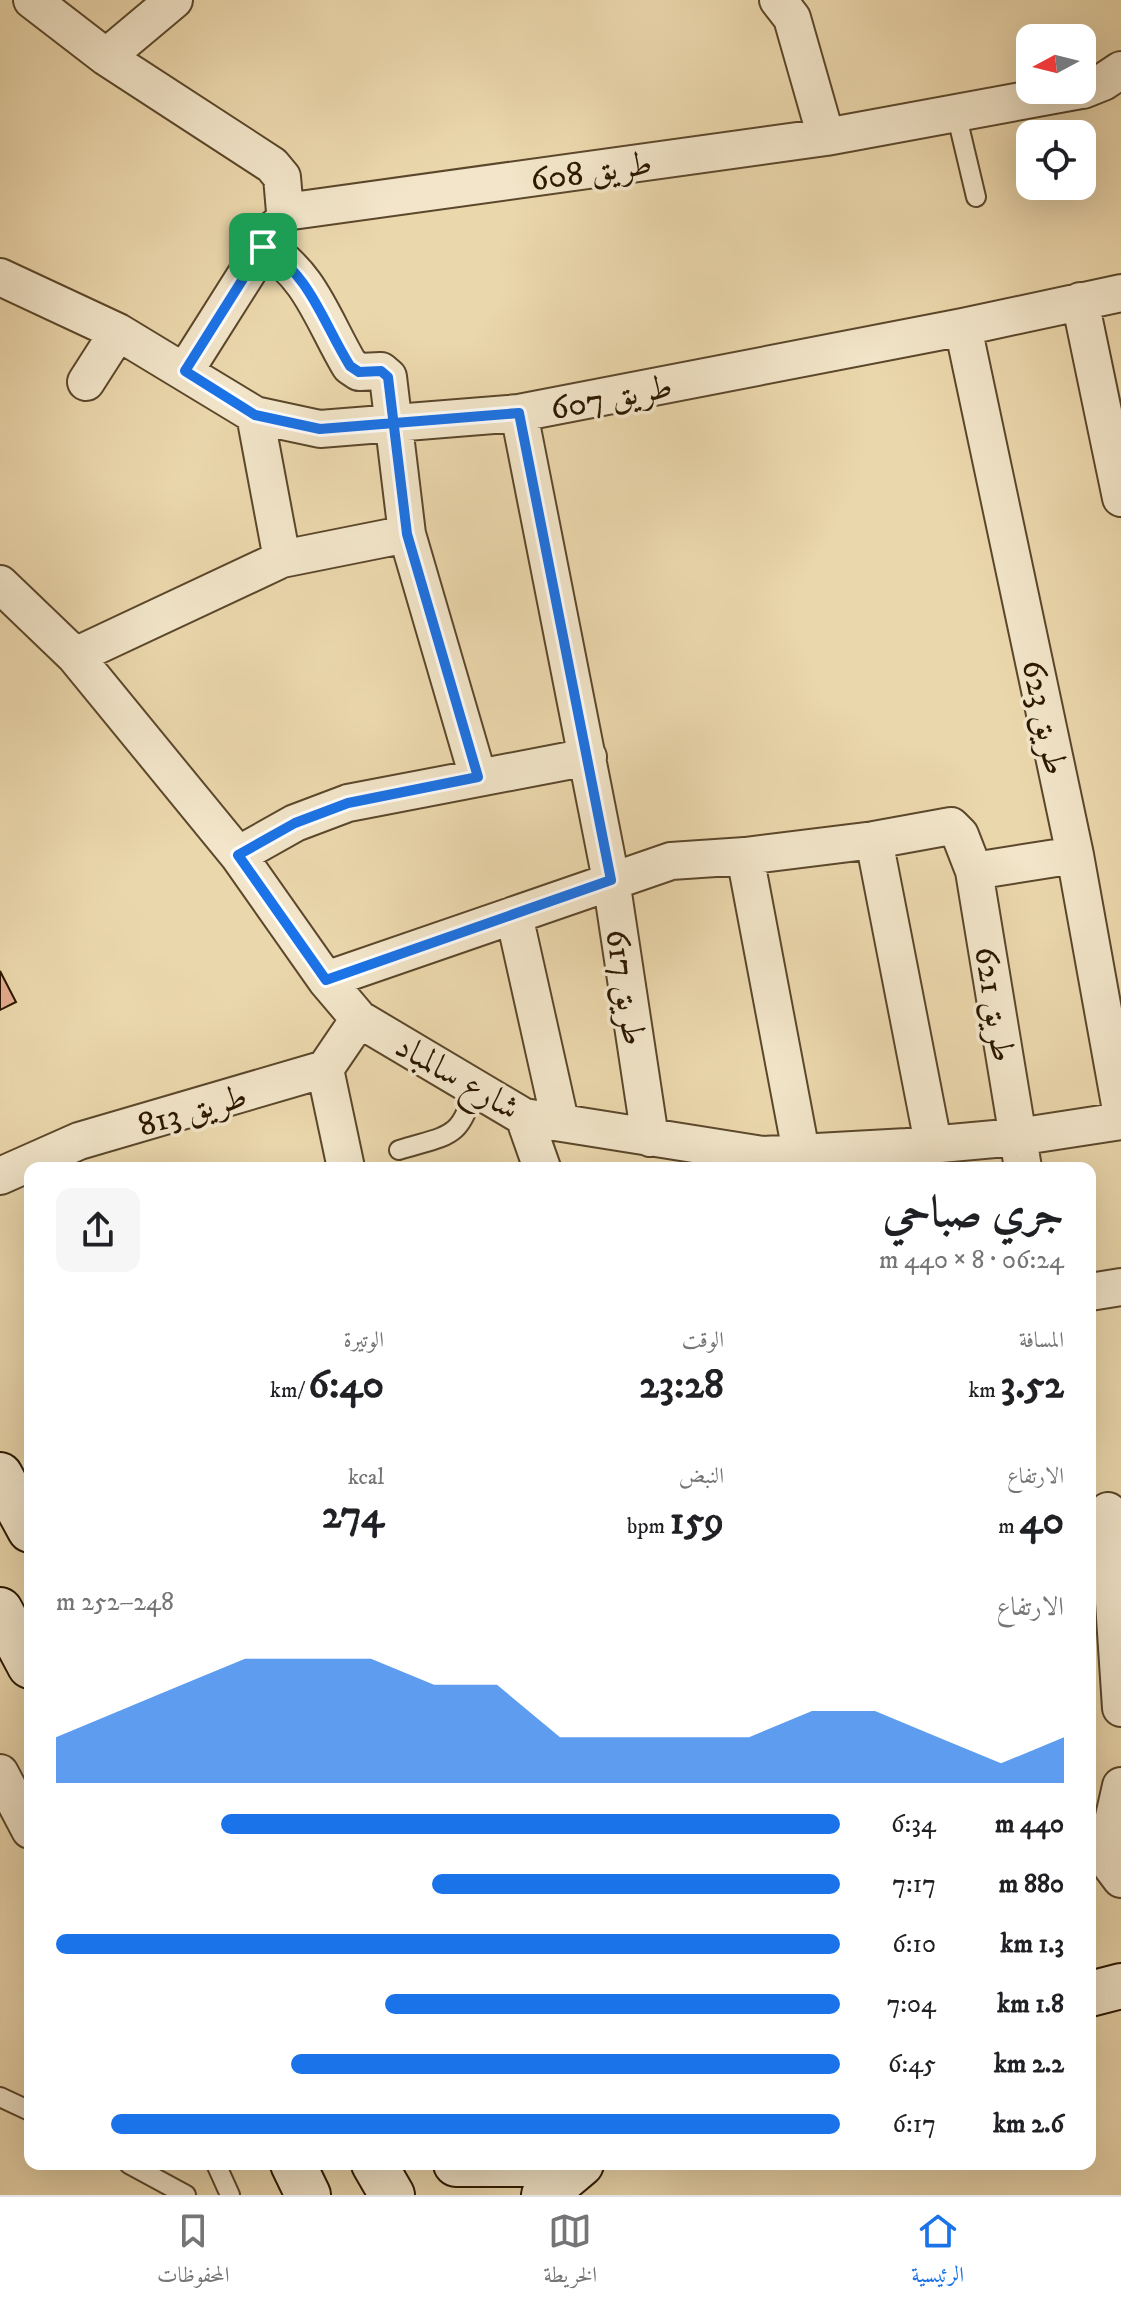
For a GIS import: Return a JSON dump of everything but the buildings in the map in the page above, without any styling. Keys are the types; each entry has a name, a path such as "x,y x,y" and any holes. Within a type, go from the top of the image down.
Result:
{"street":[{"path":"32,0 106,57 272,165 282,177 285,212 185,371"},
{"path":"106,57 174,0"},
{"path":"778,0 792,18 826,137"},
{"name":"طريق 608","path":"1096,85 1121,70"},
{"name":"طريق 608","path":"1096,88 1121,85"},
{"name":"طريق 608","path":"285,212 826,137 1016,102"},
{"path":"263,247 280,256 298,273 350,366 359,372 381,371 388,377 407,534 478,777"},
{"name":"طريق 607","path":"3,287 118,332 255,415 320,429 519,413 963,327 1121,293"},
{"path":"1080,301 1121,498"},
{"name":"طريق 623","path":"963,327 1075,855 1121,1110"},
{"path":"86,382 118,332"},
{"name":"طريق 617","path":"519,413 611,880 650,1138"},
{"path":"255,415 282,559"},
{"path":"75,656 282,559 407,534"},
{"name":"شارع سالمباد","path":"0,584 75,656 238,855 326,980 359,1019 524,1117 803,1160 917,1153 1020,1152 1121,1121"},
{"path":"238,855 295,823 348,803 588,757"},
{"name":"طريق 621","path":"874,840 951,826 960,835 974,871 1020,1152"},
{"path":"326,980 671,861 745,856 874,840 917,1153"},
{"path":"974,871 1075,855"},
{"path":"745,856 803,1160"},
{"path":"514,915 560,1121"},
{"path":"345,1162 325,1069 359,1019"},
{"name":"طريق 813","path":"56,1162 84,1155 325,1069"},
{"path":"524,1117 540,1162"},
{"name":"طريق 813","path":"1,1176 24,1170"},
{"path":"1096,1291 1121,1287"},
{"path":"0,1475 24,1519"},
{"path":"1106,1511 1121,1708"},
{"path":"0,1610 24,1655"},
{"path":"0,1776 24,1819"},
{"path":"1121,1786 1106,1852 1121,1879"},
{"path":"1096,1992 1121,1986"},
{"path":"296,2170 308,2195"},
{"path":"377,2170 392,2195"},
{"path":"544,2195 574,2170"}],"lane":[{"path":"956,113 976,197"},
{"path":"399,1150 452,1134 468,1113 474,1087"},
{"path":"0,2097 24,2108"},
{"path":"140,2170 186,2195"},
{"path":"219,2170 230,2195"}],"route":[{"path":"263,247 185,371 255,415 320,429 393,425 519,413 611,880 326,980 238,855 295,823 348,803 478,777 407,534 393,425 388,377 381,371 359,372 350,366 298,273 280,256 263,247"}]}
